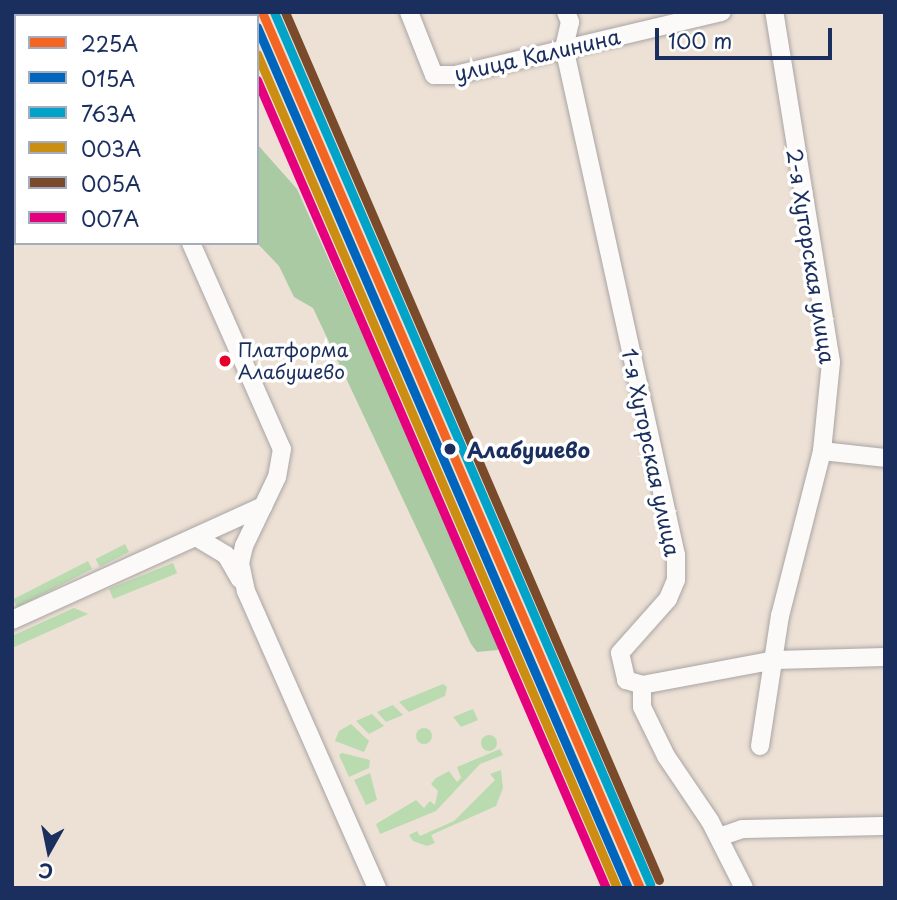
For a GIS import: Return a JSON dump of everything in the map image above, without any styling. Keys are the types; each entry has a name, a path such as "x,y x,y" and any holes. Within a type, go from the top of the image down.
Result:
{"street":[{"name":"улица Калинина","path":"408,12 434,75 455,75 564,47 722,12"},
{"path":"564,47 570,22 566,12"},
{"name":"2-я Хуторская улица","path":"760,746 780,616 822,451 831,362 774,12"},
{"name":"1-я Хуторская улица","path":"564,47 676,555 676,580 668,599 620,653 626,680 642,685"},
{"path":"192,245 278,436 280,467 240,563 246,591"},
{"path":"822,451 885,458"},
{"path":"12,620 263,506"},
{"path":"196,537 226,555 246,591 377,888"},
{"path":"744,888 719,837 666,756 642,707 642,685 775,660 885,657"},
{"path":"719,837 742,829 885,825"}],"green space":[{"path":"141,12 205,12 205,14"},
{"path":"259,146 297,189 499,639 498,650 477,652 471,644 313,308 294,297 279,266 259,245"},
{"path":"125,544 129,552 100,567 96,559"},
{"path":"88,561 92,569 17,607 13,599"},
{"path":"173,563 177,573 113,599 109,589"},
{"path":"74,608 88,614 12,648 12,636"},
{"path":"443,684 447,687 445,696 409,712 399,702"},
{"path":"393,705 403,715 386,722 377,712"},
{"path":"473,709 478,720 461,727 453,717"},
{"path":"372,714 384,726 369,734 356,721"},
{"path":"351,724 369,741 364,752 335,741 339,731"},
{"path":"424,728 432,736 424,744 416,736"},
{"path":"489,735 495,737 495,749 489,751 483,749 481,743 483,737"},
{"path":"500,749 503,755 480,764 436,811 380,834 376,824 416,800 424,808 430,801 435,805 438,791 431,784 436,778 449,771 457,782 461,778 457,767"},
{"path":"342,753 370,760 369,768 349,777 339,755"},
{"path":"501,770 503,788 496,806 431,835 435,843 427,846 413,841 409,835 417,831 420,836 454,821 495,780 490,774"},
{"path":"370,773 377,800 366,805 354,780"}],"transit line":[{"name":"225А","path":"262,12 640,888"},
{"name":"763А","path":"274,12 650,884"},
{"name":"005А","path":"285,12 659,880"},
{"name":"015А","path":"259,32 628,888"},
{"name":"003А","path":"259,59 617,888"},
{"name":"007А","path":"259,85 606,888"}],"place":[{"name":"Платформа Алабушево","path":"225,361"},
{"name":"Алабушево","path":"450,449"}]}
